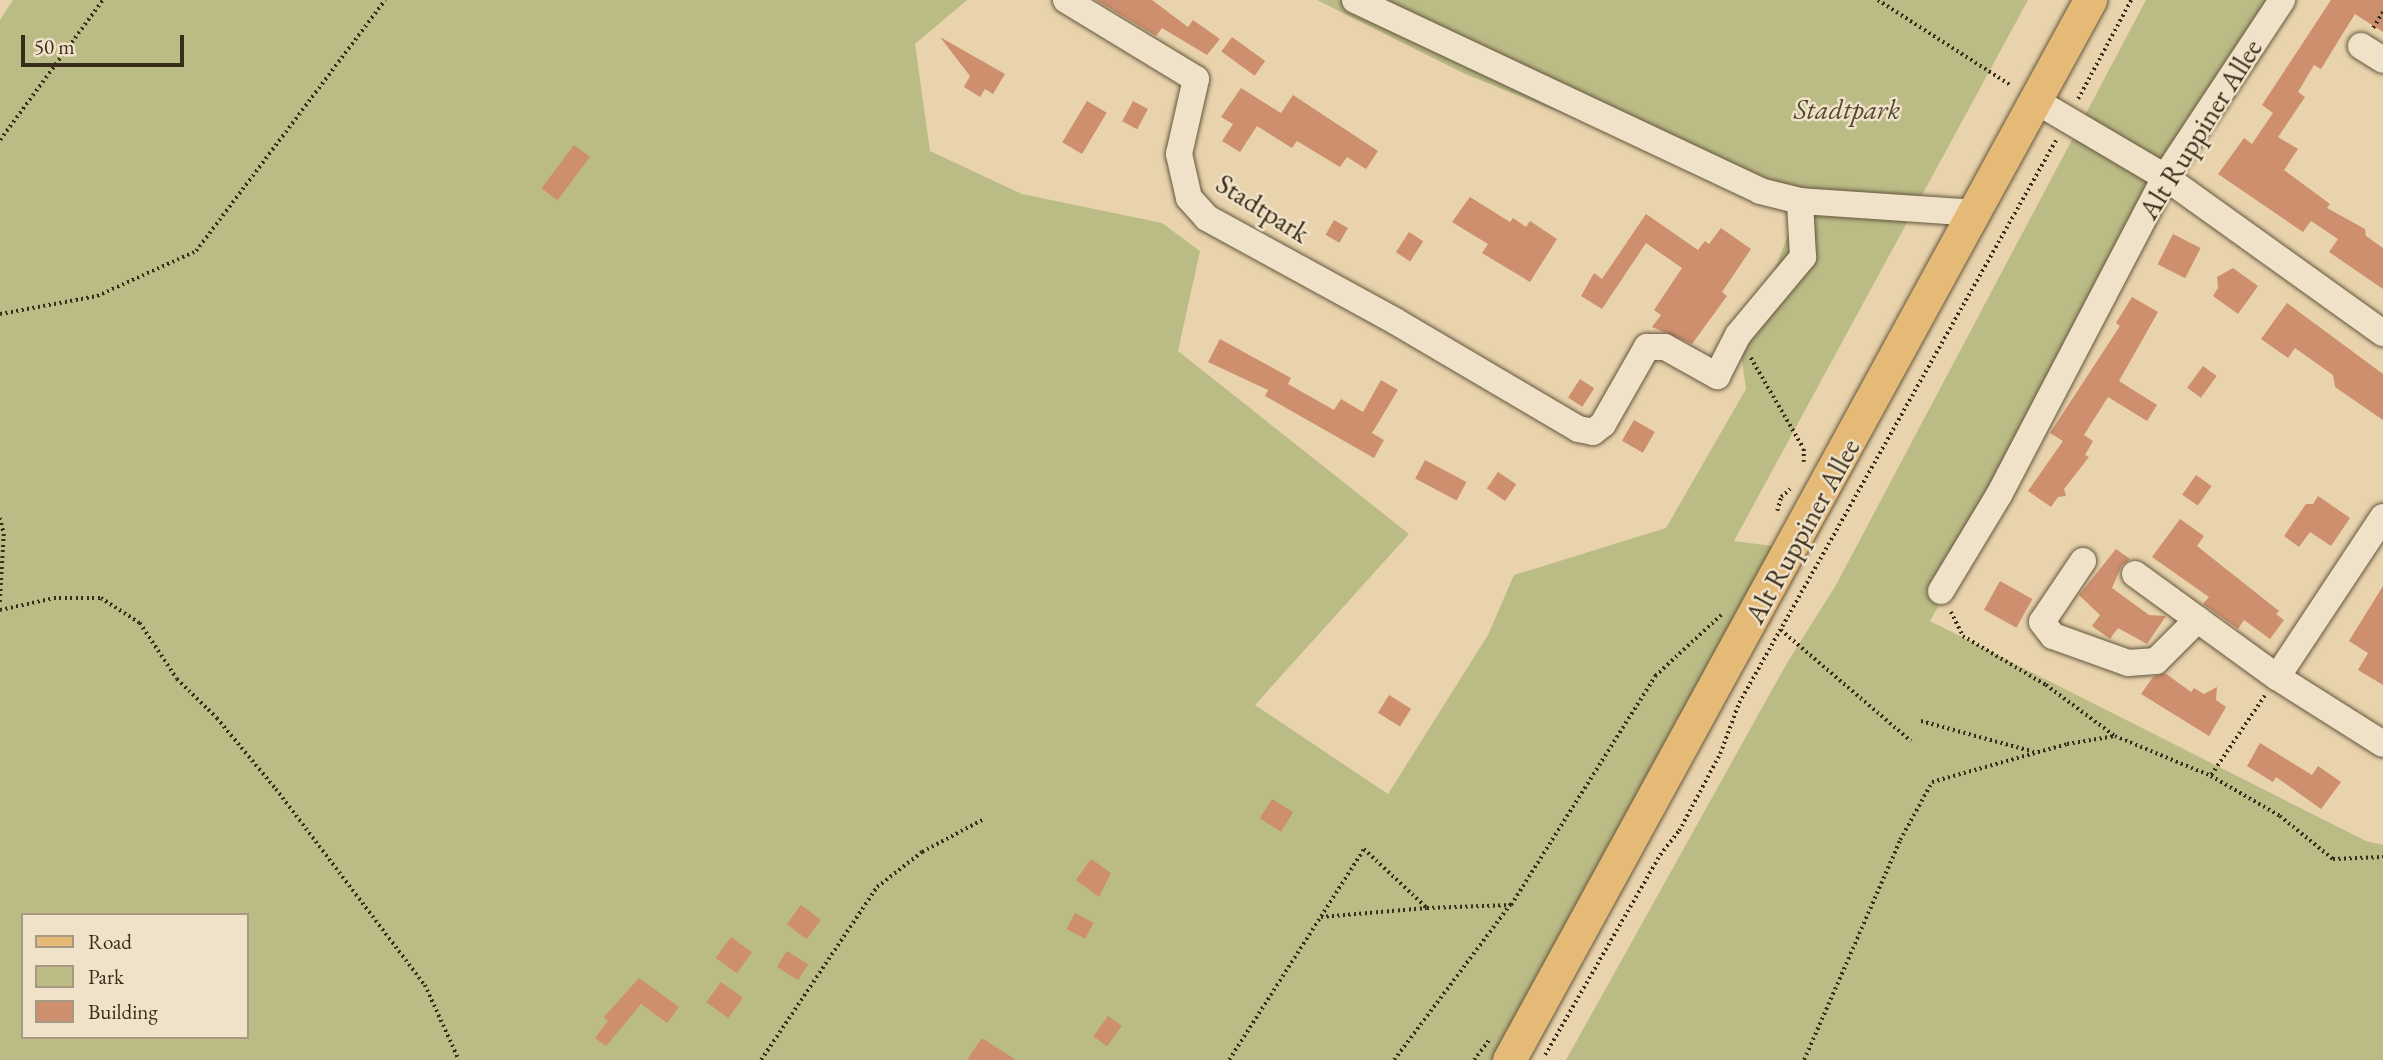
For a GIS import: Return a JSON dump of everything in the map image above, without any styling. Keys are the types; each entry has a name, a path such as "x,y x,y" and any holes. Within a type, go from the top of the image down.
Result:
{"main road":[{"name":"Alt Ruppiner Allee","path":"1509,1060 2091,0"}],"street":[{"name":"Stadtpark","path":"1066,0 1196,79 1179,155 1189,198 1207,218 1578,429 1593,432 1603,424 1647,348 1665,347 1717,376 1738,335"},
{"path":"1355,0 1760,191 1800,201 1975,213"},
{"name":"Alt Ruppiner Allee","path":"1941,592 1999,495 2165,177 2282,0"},
{"path":"2036,101 2165,177 2383,333"},
{"path":"1738,335 1803,257 1800,201"},
{"path":"2277,677 2380,529"},
{"path":"2083,561 2042,622 2053,636 2128,663 2156,661 2198,619"},
{"path":"2135,574 2277,677 2383,744"}],"path":[{"path":"0,140 103,0"},
{"path":"0,314 97,296 196,251 385,0"},
{"path":"1878,0 2036,101"},
{"path":"1543,1060 1660,855 1679,831 1720,754 1739,703 2068,119 2132,0"},
{"path":"1738,335 1804,449 1803,468"},
{"path":"1774,523 1781,497 1795,484"},
{"path":"0,518 4,534 0,603"},
{"path":"1941,592 1963,636 2046,685 2115,736 2211,776 2280,816 2333,859 2383,857"},
{"path":"0,610 54,598 101,598 140,623 177,679 218,718 276,789 425,985 459,1060"},
{"path":"1394,1060 1511,905 1655,676 1723,612"},
{"path":"1781,630 1911,741"},
{"path":"2211,776 2277,677"},
{"path":"1921,720 2037,753"},
{"path":"1804,1060 1900,840 1932,782 2037,753 2115,736"},
{"path":"761,1060 877,887 922,852 984,819"},
{"path":"1229,1060 1364,849 1427,908"},
{"path":"1321,917 1427,908 1511,905"}],"green space":[{"path":"13,0 967,0 915,44 930,151 1022,194 1162,223 1200,251 1178,351 1409,534 1255,705 1388,794 1488,635 1514,575 1666,528 1746,389 1741,354 1799,208 1465,74 1317,0 2028,0 1734,541 1787,548 1494,1060 0,1060 0,20"},
{"path":"2146,0 2288,0 2054,398 1930,621 2366,841 2383,845 2383,1060 1566,1060 1787,663 1836,585"}],"building":[{"path":"1096,0 1152,0 1188,27 1193,20 1220,39 1207,55 1162,28 1156,36"},
{"path":"2331,0 2383,0 2383,32 2355,14 2321,69 2314,65 2298,92 2305,97 2278,137 2298,149 2284,170 2330,204 2327,208 2365,229 2366,236 2383,248 2383,289 2329,252 2338,239 2311,221 2303,232 2218,174 2244,138 2252,144 2273,113 2262,105"},
{"path":"940,37 1005,74 993,94 985,89 980,97 964,87 970,76"},
{"path":"1232,37 1265,61 1255,76 1221,52"},
{"path":"1241,88 1281,113 1293,95 1378,151 1366,169 1347,157 1340,167 1297,141 1292,148 1257,126 1240,152 1222,141 1233,124 1221,117"},
{"path":"1087,101 1107,113 1082,154 1062,142"},
{"path":"1133,101 1148,109 1137,129 1122,121"},
{"path":"574,145 590,157 557,200 542,188"},
{"path":"1470,197 1510,222 1513,218 1526,227 1530,221 1557,239 1530,282 1482,253 1488,244 1452,222"},
{"path":"1646,214 1698,250 1705,241 1709,244 1721,228 1751,249 1722,292 1727,296 1692,344 1652,327 1661,315 1654,310 1682,268 1646,243 1602,309 1581,296 1594,273 1602,279"},
{"path":"1334,220 1348,228 1339,243 1326,235"},
{"path":"1409,232 1423,241 1410,261 1396,252"},
{"path":"2173,234 2201,248 2185,278 2158,264"},
{"path":"2233,268 2258,286 2238,314 2213,296 2218,288 2217,277"},
{"path":"2132,297 2158,312 2119,381 2157,405 2147,421 2108,397 2084,435 2093,441 2085,455 2089,457 2064,489 2066,496 2058,497 2051,507 2028,491 2063,441 2050,433 2120,326 2116,323"},
{"path":"2287,303 2383,374 2383,420 2335,387 2333,375 2295,348 2288,358 2261,339"},
{"path":"1220,339 1291,378 1288,384 1334,410 1341,399 1363,412 1381,380 1398,390 1372,433 1384,440 1374,458 1265,396 1268,390 1208,362"},
{"path":"2203,366 2217,376 2201,398 2187,388"},
{"path":"1580,379 1594,388 1582,407 1568,397"},
{"path":"1634,420 1655,432 1643,453 1622,441"},
{"path":"1425,460 1466,482 1457,501 1415,479"},
{"path":"1498,472 1516,484 1505,501 1487,489"},
{"path":"2196,475 2212,486 2198,506 2182,495"},
{"path":"2318,496 2350,518 2331,546 2310,532 2299,547 2284,536 2306,504 2313,504"},
{"path":"2180,519 2204,536 2197,546 2279,611 2276,614 2284,620 2270,639 2244,620 2238,629 2203,604 2209,597 2152,557"},
{"path":"2116,549 2130,559 2122,565 2112,588 2149,615 2166,616 2147,644 2118,628 2110,639 2092,626 2100,615 2079,595"},
{"path":"2000,581 2032,599 2016,628 1984,610"},
{"path":"2383,586 2383,685 2358,670 2368,653 2349,641"},
{"path":"2165,673 2191,692 2194,688 2204,694 2217,687 2216,700 2226,707 2209,736 2141,694 2153,677"},
{"path":"1389,695 1411,709 1400,727 1378,713"},
{"path":"2260,743 2312,775 2318,766 2341,782 2321,809 2276,777 2273,782 2247,766"},
{"path":"1272,799 1293,812 1281,832 1260,819"},
{"path":"1091,859 1111,873 1099,897 1076,880"},
{"path":"801,905 821,920 807,939 787,924"},
{"path":"1075,913 1094,923 1085,939 1067,929"},
{"path":"731,937 752,952 737,973 716,958"},
{"path":"787,951 808,964 798,980 777,967"},
{"path":"639,978 679,1007 667,1023 641,1004 606,1046 595,1038 608,1021 604,1017"},
{"path":"721,982 743,998 728,1018 706,1002"},
{"path":"1108,1016 1122,1026 1107,1046 1093,1036"},
{"path":"982,1038 1016,1060 967,1060"}]}
